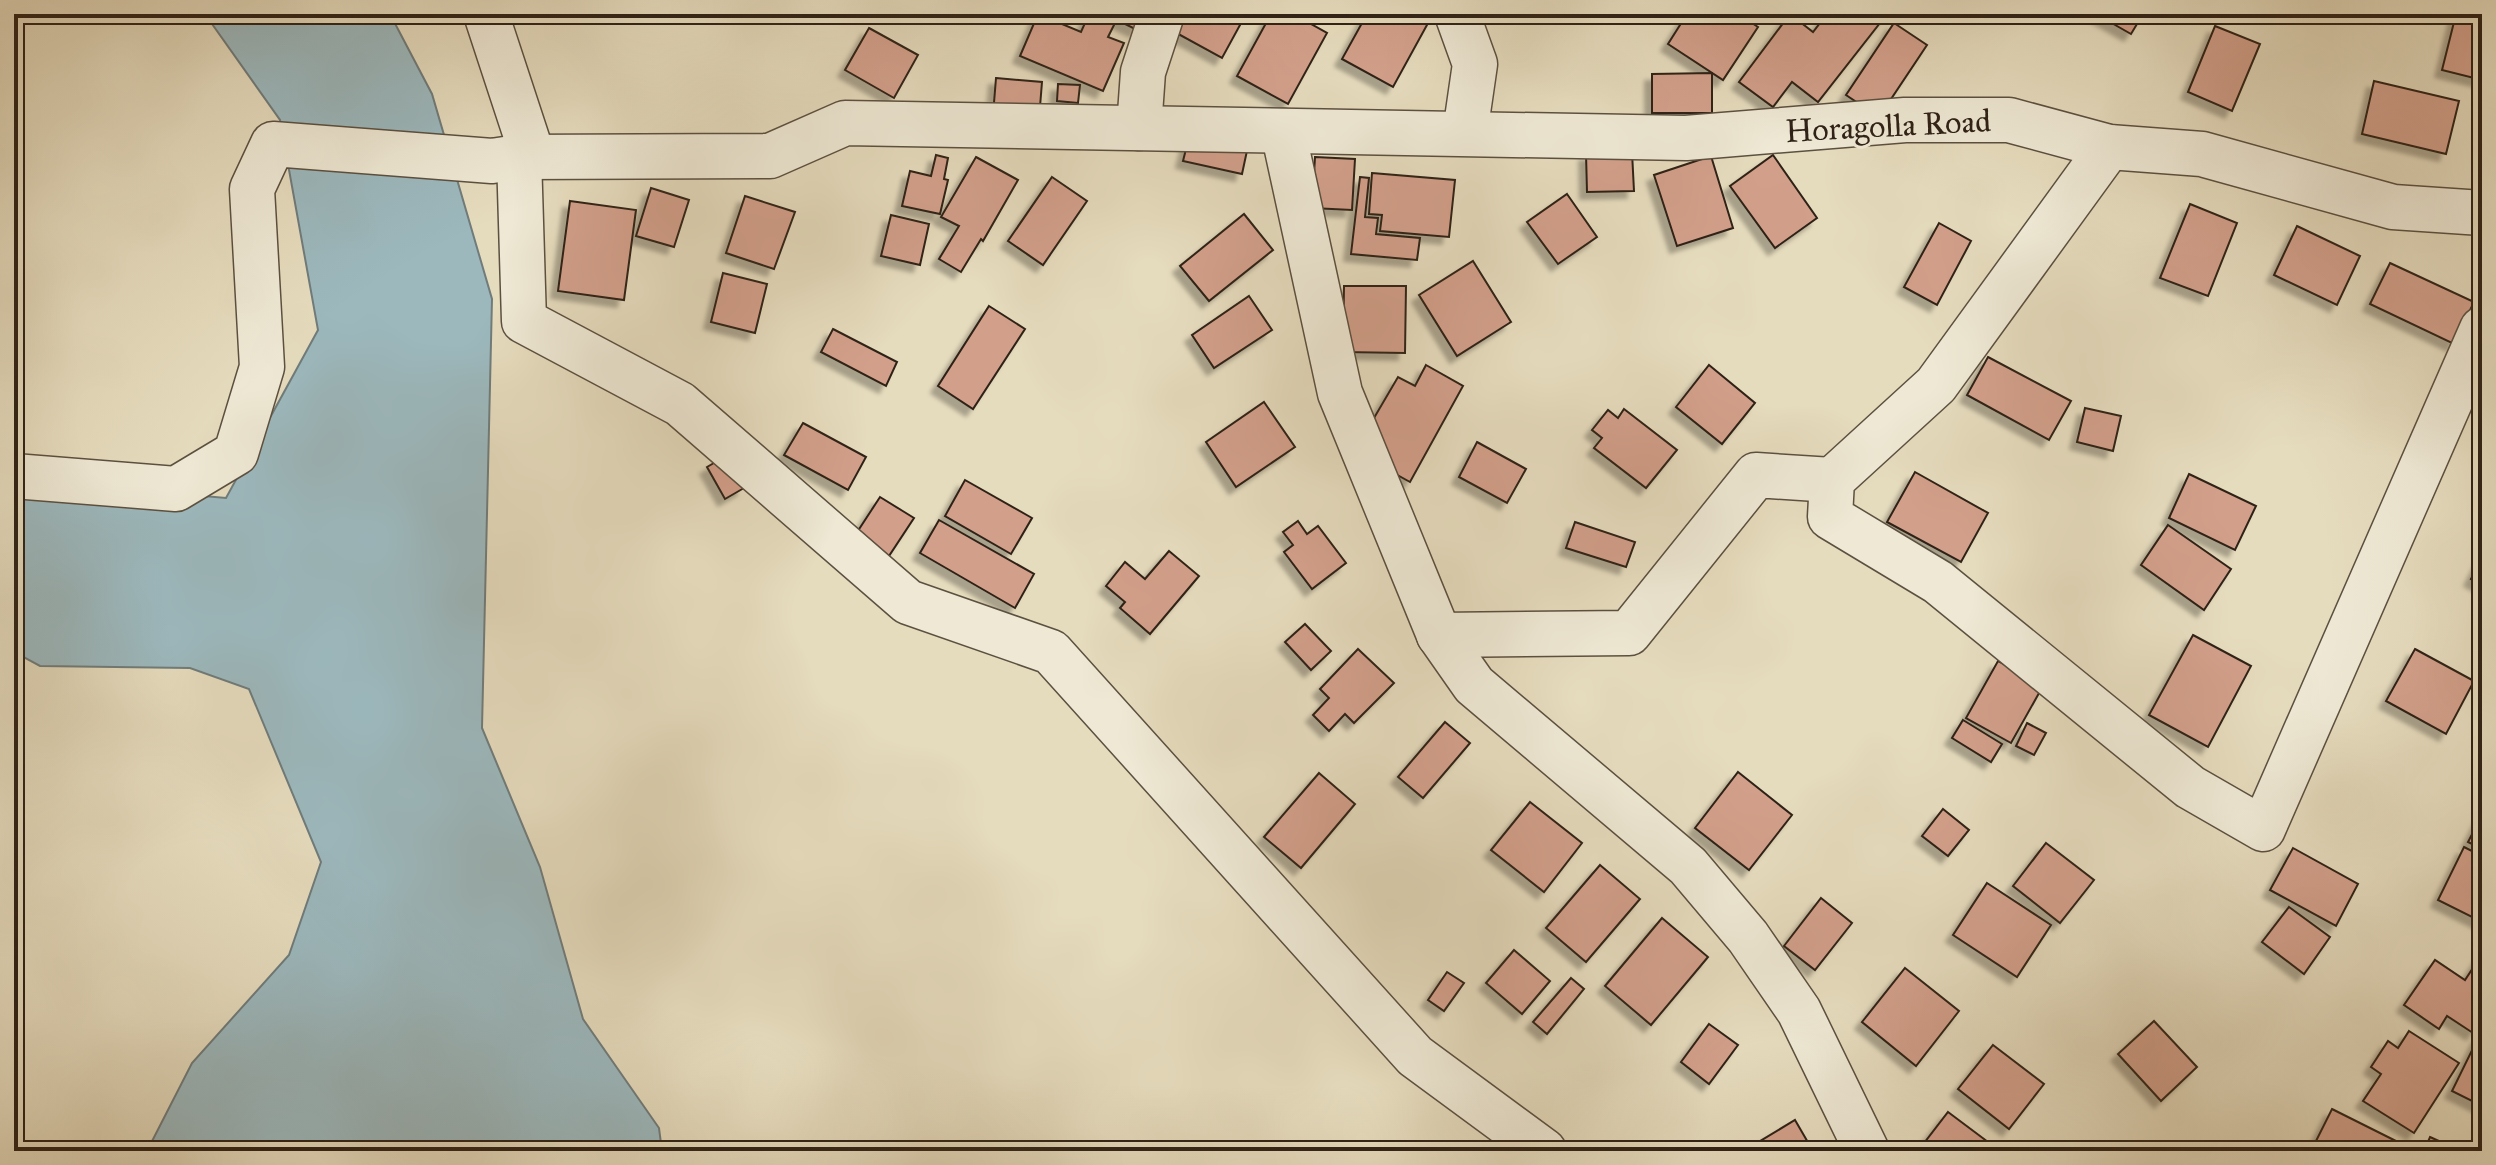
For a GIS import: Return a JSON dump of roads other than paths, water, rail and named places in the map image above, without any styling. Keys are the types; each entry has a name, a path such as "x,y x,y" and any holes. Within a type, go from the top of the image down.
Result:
{"street":[{"path":"486,14 515,158 524,321 680,404 908,602 1051,652 1415,1056 1544,1151"},
{"path":"1139,128 1143,72 1162,14"},
{"path":"1457,14 1475,64 1465,133"},
{"name":"Horagolla Road","path":"14,476 176,489 236,453 262,367 252,189 273,144 515,158 770,156 845,123 1686,138 1905,120 2009,120 2109,147 2202,154 2393,207 2482,213"},
{"path":"1283,131 1340,393 1439,635 1474,685 1688,866 1748,937 1799,1011 1867,1151"},
{"path":"2109,147 1936,385 1832,480 1830,517 1938,582 2190,787 2263,829 2482,329"},
{"path":"1439,635 1629,633 1756,475 1832,480"}],"water":[{"path":"205,14 390,14 432,94 492,299 482,728 540,867 583,1019 659,1128 662,1151 147,1151 192,1063 289,955 321,862 249,689 190,668 40,666 14,652 14,487 78,485 226,498 318,330 280,120"}]}
